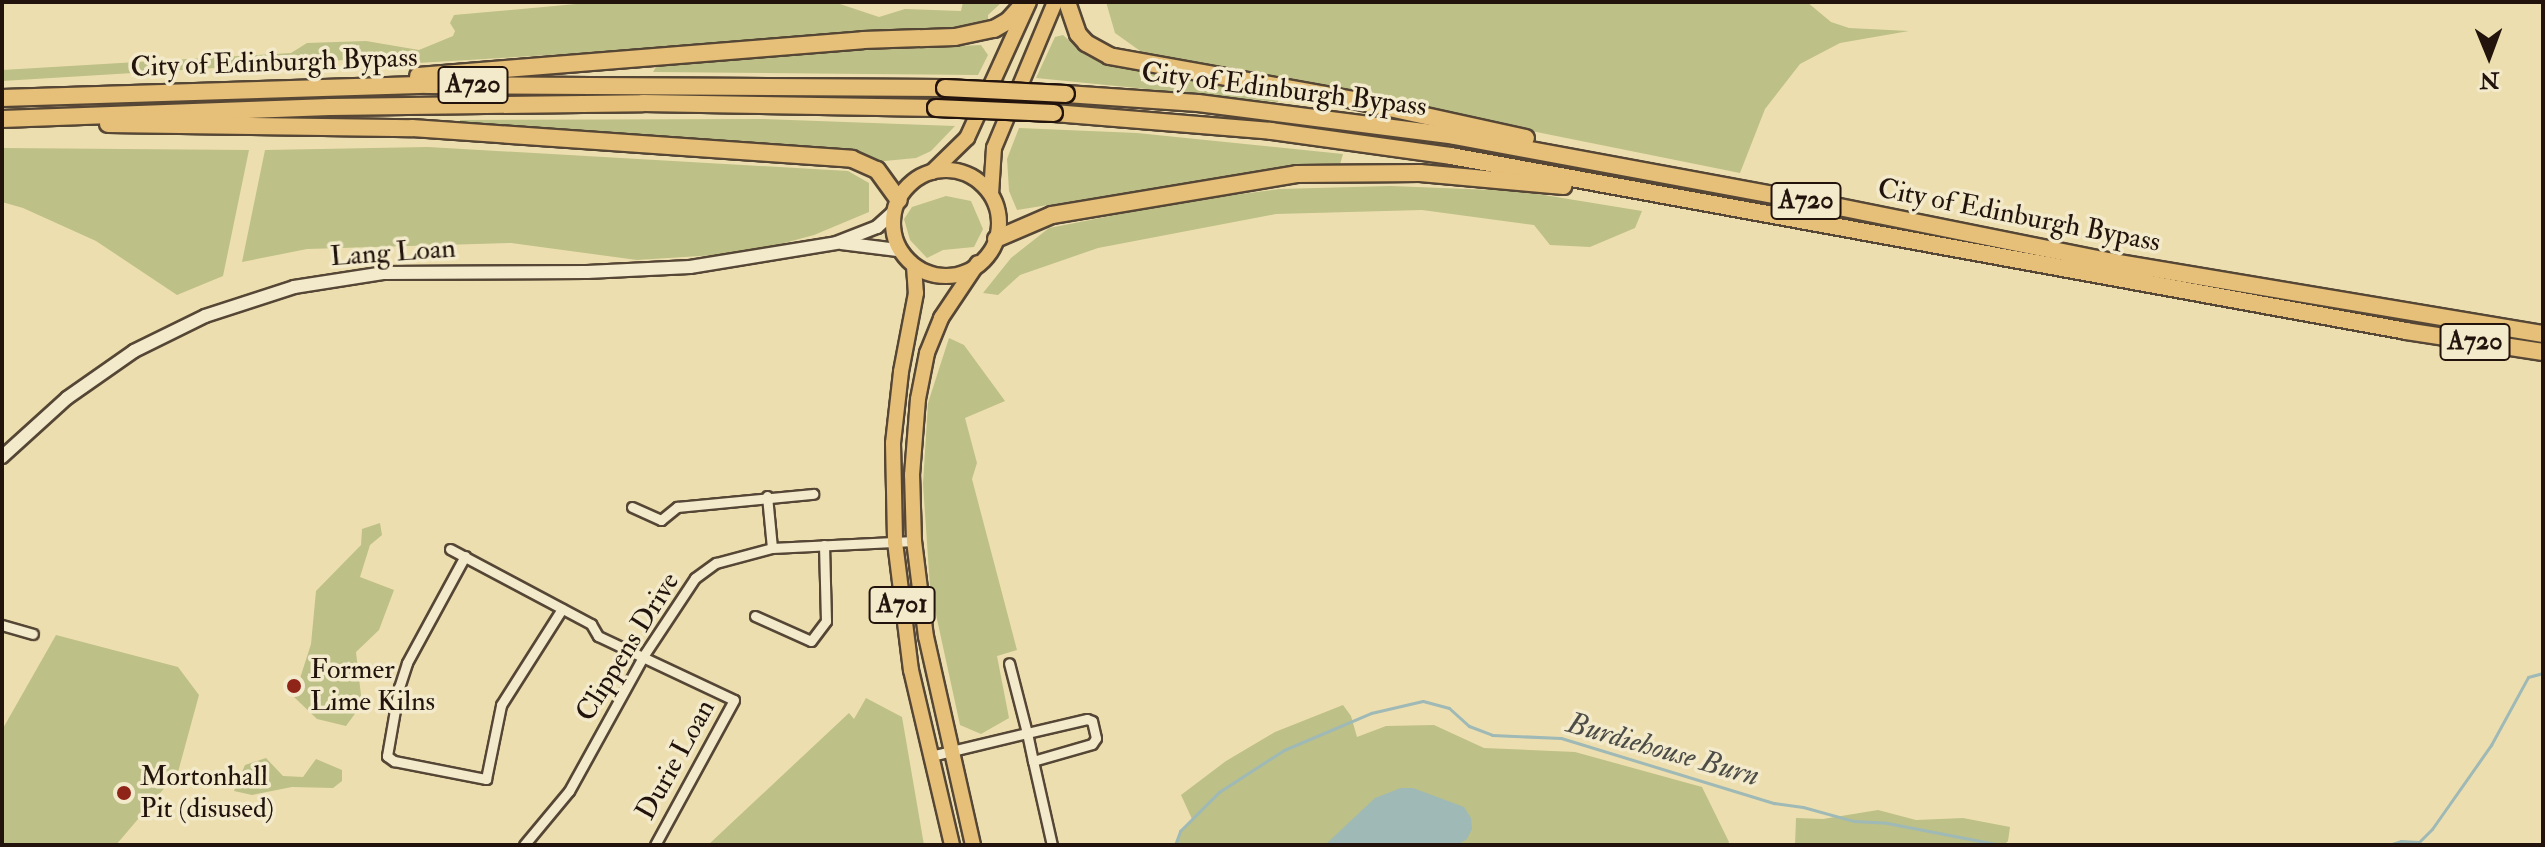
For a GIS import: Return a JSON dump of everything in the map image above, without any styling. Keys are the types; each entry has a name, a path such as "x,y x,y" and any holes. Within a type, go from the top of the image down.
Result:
{"highway":[{"path":"321,86 634,57 863,40 955,37 994,29 1008,21 1027,2"},
{"path":"1067,2 1078,34 1086,43 1109,56 1353,100 1829,205"},
{"name":"City of Edinburgh Bypass","path":"2,98 321,86 674,84 945,88 1198,103 1353,121 1829,205 2107,261 2543,334"},
{"name":"City of Edinburgh Bypass","path":"2,121 330,107 643,103 1054,113 1271,131 1522,168 2406,331 2543,352"},
{"path":"2,121 412,128 841,158 877,170 897,206"},
{"path":"996,239 1052,215 1231,183 1334,172 1522,181 1759,212"}],"main road":[{"path":"978,263 949,275 914,266 898,250 897,206 915,182 932,173 967,138 1027,2"},
{"path":"996,239 998,215 991,194 994,148 1055,2"},
{"path":"932,173 965,174 991,194"},
{"name":"A701","path":"973,845 931,665 914,541 915,424 927,353 945,311 996,239"},
{"name":"A701","path":"914,266 916,293 901,372 893,443 895,542 904,630 952,845"}],"street":[{"name":"Lang Loan","path":"2,457 67,398 134,351 205,316 294,287 383,273 648,271 739,261 836,243 877,227 897,206"},
{"name":"Lang Loan","path":"836,243 898,250"},
{"path":"632,507 661,520 677,507 813,494"},
{"path":"767,496 772,548"},
{"name":"Clippens Drive","path":"524,845 569,791 644,655 695,578 716,563 772,548 914,541"},
{"path":"755,616 811,641 826,621 824,545"},
{"path":"450,549 591,624 598,636 644,655"},
{"path":"465,556 407,663 399,687 387,756 394,761 486,779 501,705 562,609"},
{"path":"2,625 33,634"},
{"name":"Durie Loan","path":"644,655 730,697 734,703 655,845"},
{"path":"1009,663 1052,845"},
{"path":"931,756 1087,719 1092,721 1096,738 1092,744 1033,761"}],"green space":[{"path":"598,2 834,2 879,17 905,9 961,11 963,2 1002,2 988,15 988,23 953,31 417,63 361,59 2,81 2,70 291,53 307,43 366,41 419,50 453,36 455,31 450,23 454,15"},
{"path":"1106,2 1807,2 1831,22 1849,28 1909,31 1840,43 1800,64 1765,109 1740,173 1143,53 1115,33"},
{"path":"1063,35 1087,56 1107,64 1280,93 1278,102 1036,78 1055,37"},
{"path":"981,45 988,55 978,75 653,72 656,67 825,52"},
{"path":"763,119 955,126 931,151 916,158 874,162 460,126 460,120"},
{"path":"1019,128 1137,133 1343,154 1339,168 1275,169 1017,210 1009,191 1007,159"},
{"path":"428,147 848,171 869,183 869,212 814,235 747,253 637,260 511,243 307,249 242,262 265,150"},
{"path":"2,148 249,150 223,276 177,295 96,241 23,208 2,202"},
{"path":"1391,186 1519,191 1642,211 1635,228 1590,247 1550,245 1534,225 1422,210 1276,214 1098,248 1020,275 998,295 983,293 1011,258 1049,228 1182,202 1279,189"},
{"path":"946,196 971,201 983,229 974,247 943,250 927,258 910,240 904,219 912,207"},
{"path":"949,338 964,345 1005,401 965,418 977,463 972,479 1017,650 997,656 1009,718 981,734 960,725 930,587 923,484 928,403"},
{"path":"380,523 382,535 370,545 360,577 394,590 379,630 356,652 362,704 346,726 317,719 294,697 311,644 316,591 361,545 362,529"},
{"path":"56,635 178,667 199,695 178,772 116,845 2,845 2,730"},
{"path":"866,698 902,717 924,845 708,845 849,713 854,719"},
{"path":"1343,705 1351,716 1357,737 1386,726 1434,725 1484,748 1575,752 1702,787 1729,842 1727,845 1175,845 1180,831 1192,819 1181,795 1226,761 1275,732"},
{"path":"266,758 283,776 303,777 316,759 342,770 342,781 333,788 292,787 252,795 234,791 245,765"},
{"path":"1878,810 1916,820 1963,818 2010,827 2008,841 2004,845 1795,845 1796,818 1823,819"}],"water":[{"path":"1401,788 1413,788 1464,807 1471,818 1472,829 1467,839 1457,845 1325,845 1375,798"}],"waterway":[{"name":"Burdiehouse Burn","path":"2389,845 2401,841 2419,842 2432,829 2491,745 2528,677 2543,673"},
{"name":"Burdiehouse Burn","path":"1175,845 1180,831 1219,792 1284,750 1371,713 1423,701 1449,708 1469,726 1492,735 1561,738 1774,803 1803,807 1854,821 1887,823 2001,845"}],"place":[{"name":"Former Lime Kilns","path":"294,686"},
{"name":"Mortonhall Pit (disused)","path":"124,793"}]}
